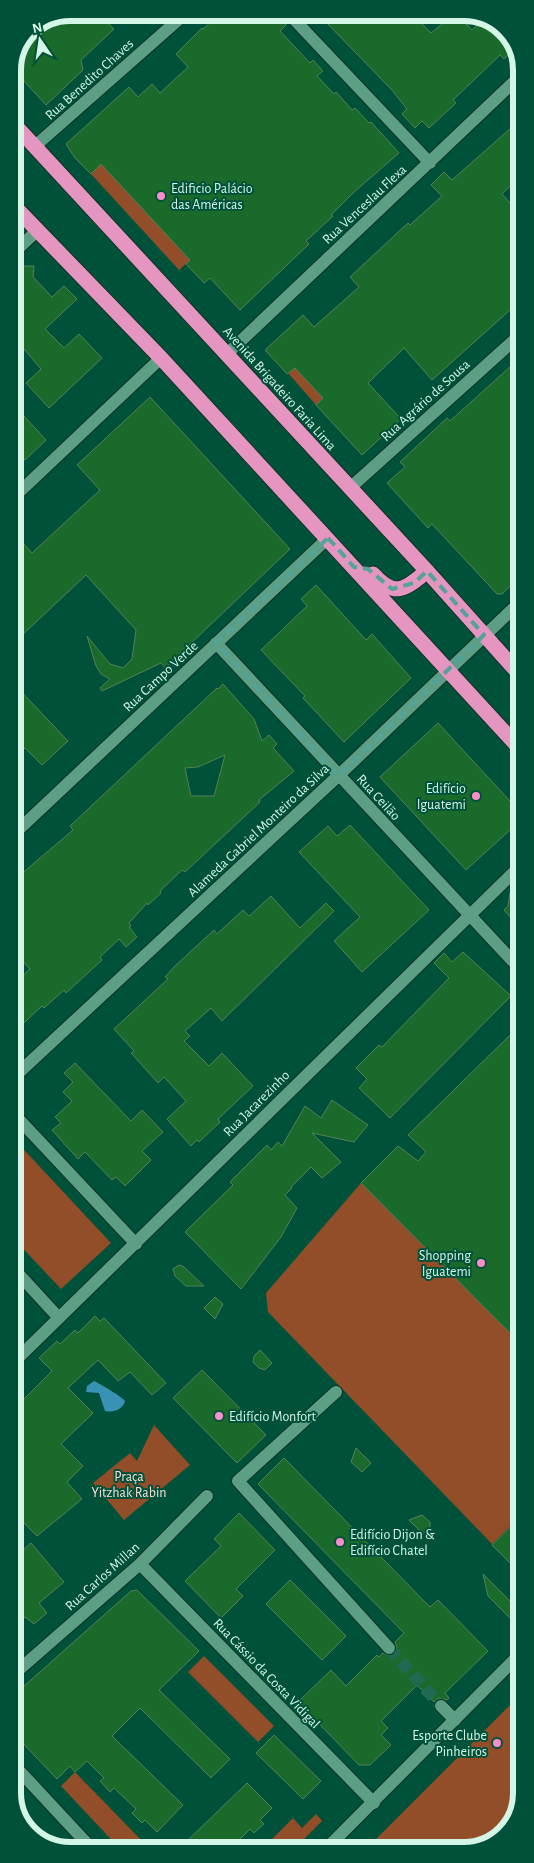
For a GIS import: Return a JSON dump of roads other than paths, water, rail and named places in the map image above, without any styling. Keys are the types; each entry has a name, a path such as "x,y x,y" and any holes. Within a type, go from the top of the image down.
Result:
{"highway":[{"name":"Avenida Brigadeiro Faria Lima","path":"21,133 427,571 513,667"},
{"path":"21,213 161,358 513,741"},
{"path":"354,566 368,569 384,586 392,589 398,589 414,583 427,571"}],"street":[{"name":"Rua Benedito Chaves","path":"34,147 177,21"},
{"path":"296,21 430,163"},
{"name":"Rua Venceslau Flexa","path":"226,354 513,83"},
{"path":"21,246 38,230"},
{"name":"Rua Agrário de Sousa","path":"350,488 513,340"},
{"path":"21,490 161,358"},
{"name":"Rua Campo Verde","path":"21,827 328,538"},
{"name":"Alameda Gabriel Monteiro da Silva","path":"21,1071 338,776 513,608"},
{"name":"Rua Ceilão","path":"216,643 513,962"},
{"name":"Rua Jacarezinho","path":"21,1355 136,1244 468,914 513,872"},
{"path":"21,1122 136,1244"},
{"path":"21,1277 59,1318"},
{"path":"336,1392 238,1481 389,1648"},
{"name":"Rua Carlos Millan","path":"21,1668 140,1564 207,1496"},
{"name":"Rua Cássio da Costa Vidigal","path":"140,1564 374,1803"},
{"path":"333,1842 513,1661"},
{"path":"441,1706 455,1720"},
{"path":"21,1773 85,1842"}],"water":[{"path":"94,1381 124,1399 125,1401 122,1406 115,1411 105,1411 99,1393 86,1392 87,1386"}],"tunnel":[{"path":"389,1648 441,1706"}],"place":[{"name":"Edificio Palácio das Américas","path":"161,196"},
{"name":"Edifício Iguatemi","path":"476,796"},
{"name":"Shopping Iguatemi","path":"481,1263"},
{"name":"Edifício Monfort","path":"219,1416"},
{"name":"Edifício Dijon & Edifício Chatel","path":"340,1542"},
{"name":"Esporte Clube Pinheiros","path":"497,1743"}],"park label":[{"name":"Praça Yitzhak Rabin","path":"129,1484"}]}
